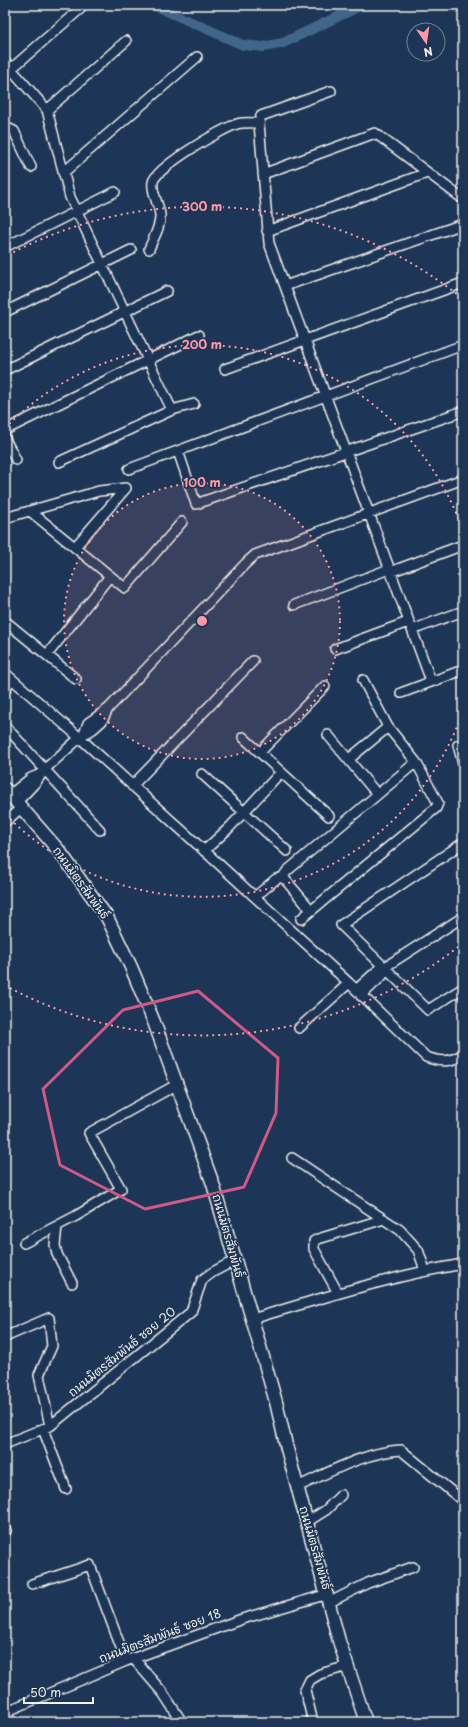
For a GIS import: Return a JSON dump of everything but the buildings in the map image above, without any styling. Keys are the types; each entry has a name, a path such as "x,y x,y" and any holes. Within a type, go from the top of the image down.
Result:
{"street":[{"path":"12,69 80,9"},
{"path":"47,110 126,41"},
{"path":"63,173 197,58"},
{"path":"5,62 47,110 70,197 172,410"},
{"path":"331,91 261,116 259,123 269,243 431,681"},
{"path":"149,250 159,224 160,215 153,182 156,175 172,162 219,132 238,123 259,123"},
{"path":"5,127 14,131 31,167"},
{"path":"263,174 375,133 463,199"},
{"path":"267,231 427,173"},
{"path":"5,247 115,192"},
{"path":"285,286 463,224"},
{"path":"5,312 132,250"},
{"path":"225,368 305,341 463,282"},
{"path":"5,370 167,291"},
{"path":"5,430 199,335"},
{"path":"129,469 463,345"},
{"path":"59,462 172,410 194,404"},
{"path":"178,451 196,504 463,411"},
{"path":"5,439 16,460"},
{"path":"5,822 14,798 31,778 43,772 82,736 102,721 108,709 241,568 255,556 463,479"},
{"path":"5,518 99,491 126,488 75,548"},
{"path":"30,511 125,588 182,522"},
{"path":"294,605 463,545"},
{"path":"47,655 110,576"},
{"path":"335,649 463,611"},
{"path":"5,622 76,679"},
{"path":"132,786 253,661"},
{"path":"401,693 463,670"},
{"path":"5,690 8,675 82,736 132,786 349,983 426,1057 437,1061 447,1061 463,1054"},
{"path":"301,919 436,808 438,803 416,762 388,727 362,680"},
{"path":"260,752 324,686"},
{"path":"5,726 43,772 100,830"},
{"path":"349,759 388,727"},
{"path":"328,735 377,794"},
{"path":"243,737 329,816"},
{"path":"460,748 463,764"},
{"path":"257,899 276,879 283,877 286,871 416,762"},
{"path":"206,853 226,836 230,827 281,772"},
{"path":"202,774 287,851"},
{"name":"ถนนมิตรสัมพันธ์","path":"14,798 60,852 107,917 131,967 151,1015 213,1184 276,1402 297,1487 340,1641 366,1722"},
{"path":"463,843 341,925 428,1010 463,988"},
{"path":"283,877 311,910"},
{"path":"359,993 378,970 463,917"},
{"path":"299,1028 349,983"},
{"path":"24,1242 57,1226 121,1189 89,1133 176,1085"},
{"path":"292,1158 400,1230 415,1246 425,1270"},
{"path":"338,1293 314,1249 314,1242 318,1238 384,1219"},
{"path":"57,1226 55,1245 57,1254 72,1283"},
{"name":"ถนนมิตรสัมพันธ์ ซอย 20","path":"5,1444 46,1427 191,1312 202,1280 223,1267 235,1263"},
{"path":"252,1319 338,1293 425,1270 463,1264"},
{"path":"5,1337 49,1318 52,1346 39,1375 46,1427 66,1489"},
{"path":"297,1487 361,1459 388,1451 401,1450 463,1501"},
{"path":"307,1522 326,1510 341,1495"},
{"path":"32,1584 90,1565 129,1660 163,1693 182,1722"},
{"name":"ถนนมิตรสัมพันธ์ ซอย 18","path":"6,1712 129,1660 242,1619 329,1598 413,1566"},
{"path":"313,1722 305,1690 310,1680 320,1674 348,1666"},
{"path":"6,1712 10,1722"}],"highlighted area":[{"path":"198,991 278,1058 276,1113 244,1187 145,1209 60,1165 43,1089 123,1010"}],"waterway":[{"path":"153,5 243,45 263,47 283,43 362,5"}]}
